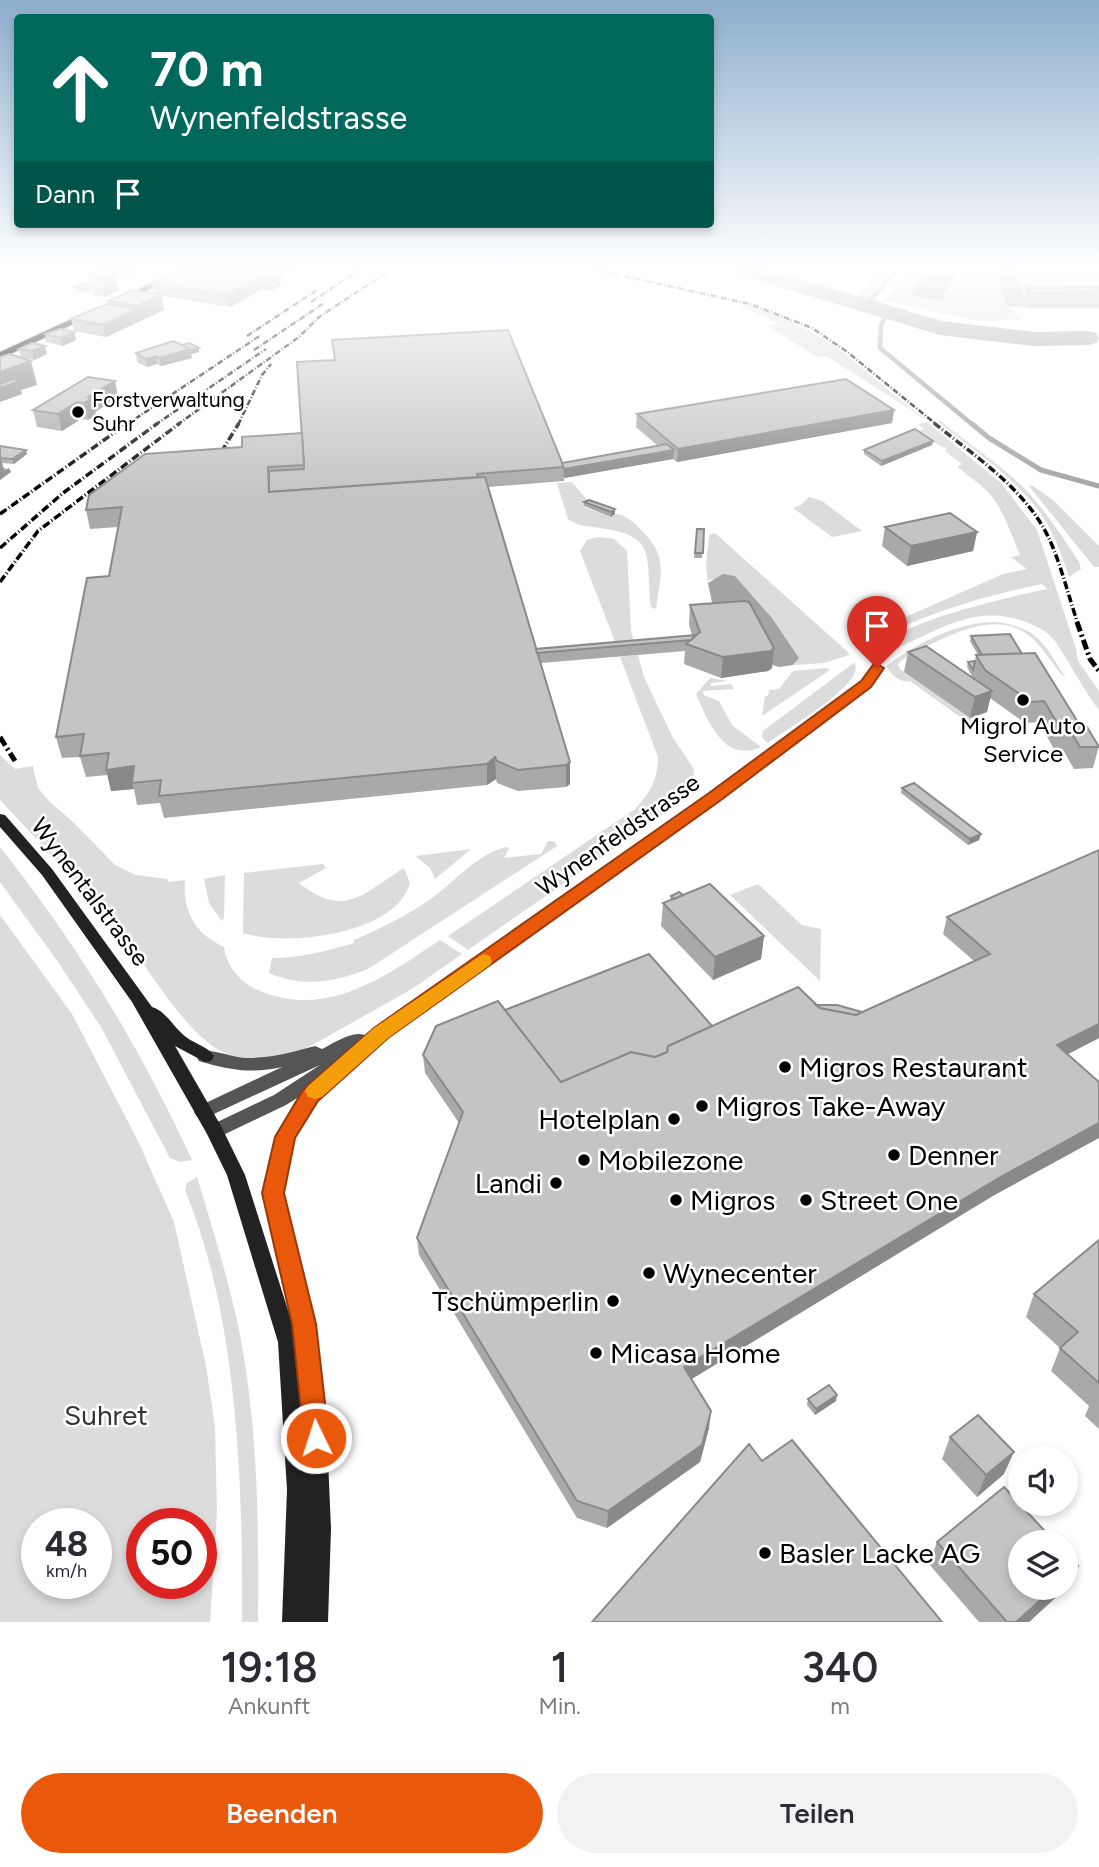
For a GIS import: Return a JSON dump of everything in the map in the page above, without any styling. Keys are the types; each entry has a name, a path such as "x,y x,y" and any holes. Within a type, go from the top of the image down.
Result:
{"main road":[{"path":"0,356 25,345"},
{"name":"Wynentalstrasse","path":"0,818 47,872 138,998 215,1131 236,1175 288,1342 298,1490 294,1622"},
{"name":"Wynentalstrasse","path":"138,998 179,1041 205,1056"},
{"path":"285,1137 273,1193 304,1324 315,1415 320,1528 316,1622"}],"street":[{"name":"Wynenfeldstrasse","path":"215,1131 280,1100 381,1033 715,796 866,684 877,668"},
{"name":"Wynenfeldstrasse","path":"205,1056 221,1063 246,1067 270,1065 381,1033"},
{"name":"Wynenfeldstrasse","path":"285,1137 310,1096 381,1033"},
{"name":"Wynenfeldstrasse","path":"203,1112 356,1040"}],"green space":[{"path":"798,345 834,345 1002,484 1037,530 1078,661 1099,691 1099,710 1048,634 1023,621 1005,616 987,616 955,622 890,651 877,649 908,629 983,604 1047,589 1042,584 954,607 870,643 864,638 874,631 1003,574 1027,569 1011,557 1020,555 993,498 957,466 962,464 945,451 947,449 915,433 923,429 918,424 927,422 826,356 817,357"},
{"path":"941,421 1023,487 1053,523 1081,569 1069,577 1051,531 1029,499 1001,471 938,422"},
{"path":"572,482 589,502 584,507 611,517 617,514 631,521 657,550 661,568 656,609 651,607 648,562 640,543 632,536 618,531 583,525 568,519 557,483"},
{"path":"1029,486 1053,500 1099,546 1099,567 1094,567"},
{"path":"809,497 822,501 862,531 832,537 793,508"},
{"path":"715,533 849,655 824,663 794,665 798,658 772,618 735,576 709,580 708,583 706,567 709,535"},
{"path":"598,537 614,539 627,551 631,631 637,651 619,652 580,551 587,540"},
{"path":"995,622 1009,624 1031,633 1046,648 1066,679 1032,638 1021,630 996,624 959,632 915,652 898,664 900,669 984,728 977,730 970,722 910,681 896,678 886,666 937,636 966,626"},
{"path":"638,655 644,677 672,736 694,769 692,790 671,809 468,950 448,936 635,809 649,792 657,773 658,757 620,657"},
{"path":"855,662 853,676 845,686 812,713 767,743 762,737 763,731"},
{"path":"826,668 830,670 762,716 765,696 768,696 769,690 779,689 793,671"},
{"path":"710,678 728,681 711,683 711,686 731,684 734,689 703,691 704,695 719,701 732,725 761,747 748,751 737,750 719,737 696,694"},
{"path":"0,755 15,769 33,766 38,788 115,865 136,875 167,879 168,882 185,880 186,902 192,920 205,935 224,947 228,962 236,974 260,991 285,998 309,1000 333,997 377,979 440,940 462,954 412,989 307,1048 265,1058 243,1058 223,1052 196,1032 122,935 0,800"},
{"path":"548,841 554,841 557,846 368,969 318,982 294,981 269,973 272,958 303,955 354,943 354,940 425,903 469,867 497,850 509,848 504,858 541,854"},
{"path":"0,847 81,959 129,1037 192,1160 180,1162 170,1158 101,1027 0,882"},
{"path":"471,849 435,879 430,868 416,856"},
{"path":"323,864 326,868 299,883 329,900 353,899 404,868 410,883 401,901 384,915 337,933 285,938 243,933 244,873"},
{"path":"225,875 222,921 209,903 204,879"},
{"path":"758,884 802,925 821,929 820,981 730,895"},
{"name":"Suhret","path":"0,915 72,1014 139,1143 174,1222 206,1366 215,1427 217,1508 126,1508 126,1599 211,1599 210,1622 0,1622"},
{"path":"197,1177 234,1306 250,1398 257,1510 258,1622 242,1622 241,1515 234,1403 216,1292 203,1240 185,1190 187,1183"}],"shaded area":[{"path":"723,574 735,576 772,618 799,658 793,665 773,665 747,618 714,612 708,583"}],"building":[{"path":"28,345 45,346 32,351 19,349"},
{"path":"162,345 181,345 191,349 146,359 136,353"},
{"path":"182,345 192,345 199,348 191,350"},
{"path":"333,345 514,345 564,467 477,474 478,477 269,492 269,471 304,469 297,362 335,360"},
{"path":"10,354 31,361 0,372 0,357"},
{"path":"88,377 115,381 88,397 92,398 84,403 77,402 58,414 33,410"},
{"path":"14,379 19,381 0,388 0,384"},
{"path":"846,379 894,410 678,449 637,414"},
{"path":"915,429 933,441 882,461 864,450"},
{"path":"302,433 304,465 268,467 269,492 485,477 570,762 566,765 518,770 497,761 495,757 487,764 159,796 161,780 132,783 134,766 106,770 109,753 80,756 84,734 56,737 87,578 109,576 122,507 86,510 89,495 145,454 242,447 242,437"},
{"path":"667,444 674,450 564,469 562,463"},
{"path":"0,446 26,450 12,459 0,458"},
{"path":"589,500 615,509 611,512 584,502"},
{"path":"950,513 977,532 911,546 885,527"},
{"path":"697,529 704,529 703,553 695,553"},
{"path":"749,602 774,648 771,651 723,657 686,644 700,632 690,605"},
{"path":"1010,634 1022,654 982,655 971,636"},
{"path":"696,635 691,640 537,653 536,649"},
{"path":"926,646 992,691 975,697 908,652"},
{"path":"1035,653 1081,727 1087,727 1099,747 1080,747 1069,729 1061,729 1044,701 1031,702 985,670 976,655"},
{"path":"914,783 981,834 970,839 902,788"},
{"name":"Wynecenter","path":"1099,850 1099,1024 1057,1045 1099,1082 1099,1123 997,1179 684,1367 711,1411 702,1445 608,1511 577,1501 417,1238 463,1112 423,1055 436,1026 498,1001 561,1082 631,1052 655,1057 667,1052 668,1046 798,987 820,1008 856,1015 990,954 947,917"},
{"path":"710,884 764,936 715,957 663,903"},
{"path":"679,892 683,895 674,899 671,896"},
{"path":"649,954 712,1026 668,1046 667,1052 655,1057 631,1052 561,1082 505,1010"},
{"path":"816,1005 837,1005 862,1012 856,1015"},
{"path":"1099,1240 1099,1383 1060,1348 1078,1332 1034,1294"},
{"path":"829,1385 837,1395 816,1409 808,1399"},
{"path":"978,1415 1008,1446 1008,1457 986,1475 950,1437"},
{"name":"Basler Lacke AG","path":"792,1440 942,1622 592,1622 749,1444 762,1461"},
{"path":"1004,1487 1008,1491 1008,1516 1031,1516 1044,1530 1008,1530 1008,1600 1041,1600 1016,1622 1007,1622 937,1542"}],"waterway":[{"path":"880,345 880,348 973,425"},
{"path":"971,423 989,438 1041,470 1099,486"}],"railway":[{"path":"126,425 246,345"},
{"path":"254,350 262,345"},
{"path":"177,425 288,345"},
{"path":"837,345 937,425"},
{"path":"155,425 266,349"},
{"path":"239,423 262,375 271,364"},
{"path":"0,514 128,423"},
{"path":"0,548 63,493 158,423"},
{"path":"0,582 38,531 180,423"},
{"path":"214,464 239,423"},
{"path":"934,423 1008,483 1033,511 1053,549 1078,624"},
{"path":"1077,622 1090,659 1099,671"},
{"path":"0,737 15,761"}],"slow traffic":[{"path":"315,1091 381,1033 483,961"}],"place":[{"name":"Forstverwaltung Suhr","path":"78,412"},
{"name":"Migrol Auto Service","path":"1023,700"},
{"name":"Migros Restaurant","path":"785,1067"},
{"name":"Migros Take-Away","path":"702,1106"},
{"name":"Hotelplan","path":"674,1119"},
{"name":"Denner","path":"894,1155"},
{"name":"Mobilezone","path":"584,1160"},
{"name":"Landi","path":"556,1183"},
{"name":"Migros","path":"676,1200"},
{"name":"Street One","path":"806,1200"},
{"name":"Wynecenter","path":"649,1273"},
{"name":"Tschümperlin","path":"613,1301"},
{"name":"Micasa Home","path":"596,1353"},
{"name":"Basler Lacke AG","path":"765,1553"}],"route":[{"path":"316,1438 304,1324 273,1193 285,1137 310,1096 381,1033 715,796 866,684 877,668"}]}
